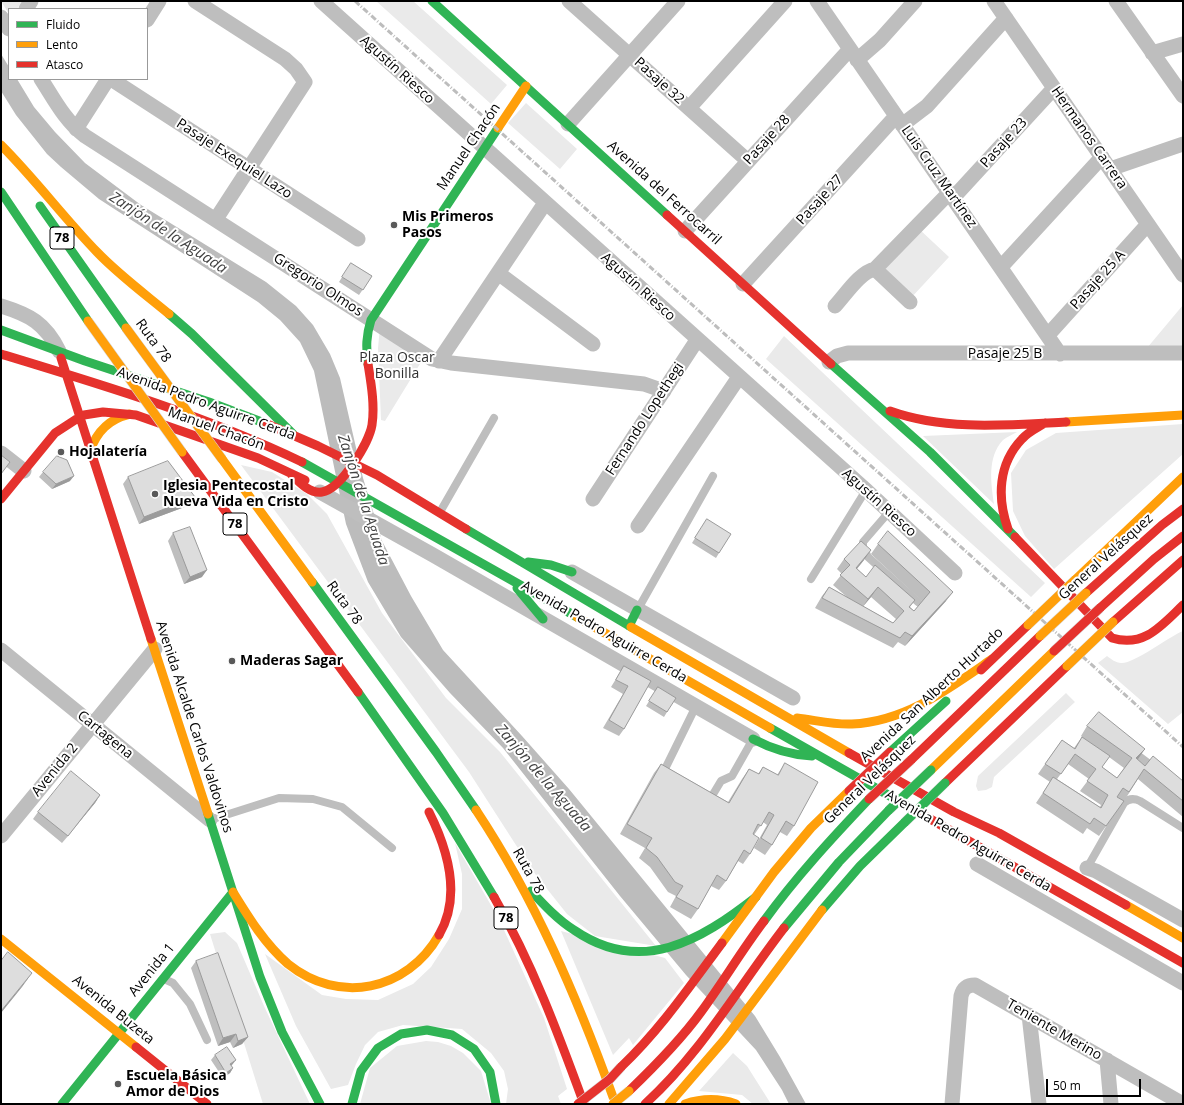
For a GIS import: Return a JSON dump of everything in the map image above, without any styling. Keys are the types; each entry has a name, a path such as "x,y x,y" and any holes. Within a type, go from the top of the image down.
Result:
{"main road":[{"name":"Avenida del Ferrocarril","path":"432,1 930,452 1010,532 1107,633 1118,641 1130,642 1144,637 1183,605"},
{"name":"Manuel Chacón","path":"1,499 55,433 80,417 105,411 136,415 258,458 291,474 312,482 326,491 339,481 364,448 372,425 372,406 366,341 371,320 526,86"},
{"path":"1,146 28,188"},
{"path":"1,146 28,172 99,254 191,334 293,434"},
{"name":"78","path":"1,192 88,321 398,748 460,838 505,918 535,977 551,1015 584,1104"},
{"name":"Ruta 78","path":"37,201 126,328 451,773 484,822 512,869 558,961 594,1044 614,1104"},
{"name":"Avenida Pedro Aguirre Cerda","path":"1,330 231,409 293,434 353,462 516,560 784,716 954,812 999,833 1183,938"},
{"name":"Avenida Alcalde Carlos Valdovinos","path":"59,351 247,937 271,1005 294,1057 320,1104"},
{"name":"Avenida Pedro Aguirre Cerda","path":"1,354 66,374 237,433 284,453 339,481 1183,963"},
{"path":"878,406 918,420 946,425 1045,423 1183,416"},
{"path":"77,444 90,451 94,438 102,428 112,420 130,414"},
{"path":"1010,532 1002,511 1000,489 1005,468 1016,447 1024,438 1045,423"},
{"path":"41,450 47,446 62,442"},
{"name":"Avenida San Alberto Hurtado","path":"578,1104 610,1079 656,1031 774,872 811,828 890,752 992,660 1183,477"},
{"name":"General Velásquez","path":"614,1104 668,1053 702,1011 731,966 766,917 804,868 826,844 870,799 1040,636 1162,525 1183,509"},
{"path":"645,1104 678,1070 714,1027 783,929 826,875 851,848 1054,651 1154,559 1183,536"},
{"path":"516,560 551,565 572,572"},
{"path":"669,1104 705,1064 723,1041 797,940 870,855 1113,622 1183,560"},
{"path":"507,577 543,619"},
{"path":"629,626 637,610"},
{"path":"784,716 841,724 883,720 927,702 992,660"},
{"path":"753,739 775,751 787,755 819,756"},
{"path":"233,892 259,934 273,950 299,972 312,979 342,987 370,987 396,979 416,966 429,952 443,930 450,903 451,877 444,846 438,830 398,748"},
{"path":"929,819 952,843"},
{"path":"1053,864 1080,866"},
{"path":"512,869 526,886 568,927 587,939 621,951 662,951 675,947 699,937 730,917 756,897"},
{"name":"Avenida 1","path":"62,1104 233,892"},
{"name":"Avenida Buzeta","path":"1,939 207,1104"},
{"path":"352,1104 357,1082 368,1059 376,1050 384,1042 396,1036 408,1031 419,1029 432,1029 455,1036 475,1049 488,1066 493,1078 496,1091 496,1104"},
{"path":"685,1104 700,1100 712,1099 736,1104"}],"street":[{"path":"148,18 159,1"},
{"path":"195,1 285,60 296,70 305,82 216,219"},
{"name":"Agustín Riesco","path":"321,1 739,378 866,490 955,573"},
{"name":"Pasaje 32","path":"569,1 748,161"},
{"path":"568,124 678,1"},
{"path":"689,108 785,1"},
{"name":"Luis Cruz Martínez","path":"816,1 1060,354"},
{"name":"Pasaje 28","path":"685,231 748,161 853,54 880,40 914,1"},
{"name":"Hermanos Carrera","path":"994,1 1183,274"},
{"path":"1116,1 1183,96"},
{"path":"1,17 8,28"},
{"name":"Pasaje 27","path":"743,284 899,121 927,106 1006,18"},
{"path":"1152,53 1183,44"},
{"name":"Gregorio Olmos","path":"42,80 64,116 76,129 432,359 451,363 644,384 664,391"},
{"path":"76,129 109,80"},
{"name":"Pasaje Exequiel Lazo","path":"112,80 358,239"},
{"name":"Pasaje 23","path":"835,306 862,276 868,271 875,269 951,196 1054,88"},
{"path":"1001,267 1106,163 1183,144"},
{"path":"439,361 545,203"},
{"name":"Pasaje 25 A","path":"1048,335 1148,224"},
{"path":"875,269 910,302"},
{"path":"498,274 593,344"},
{"path":"1,306 23,313 40,324 50,335 59,351"},
{"name":"Fernando Lopethegi","path":"593,499 697,340"},
{"name":"Pasaje 25 B","path":"829,362 837,356 848,353 1183,353"},
{"path":"638,526 739,378"},
{"path":"1,453 24,471"},
{"name":"Avenida Pedro Aguirre Cerda","path":"326,491 388,530 753,739"},
{"path":"572,572 794,698"},
{"name":"Avenida 2","path":"1,836 155,649"},
{"name":"Cartagena","path":"1,650 210,820"},
{"name":"Avenida Pedro Aguirre Cerda","path":"973,861 1183,983"},
{"path":"1080,866 1096,870 1183,920"},
{"name":"Teniente Merino","path":"952,1104 961,996 964,989 970,985 979,986 1182,1104"},
{"path":"1029,1015 1039,1104"},
{"path":"1107,1060 1111,1104"}],"lane":[{"path":"440,514 494,418"},
{"path":"637,610 713,476"},
{"path":"811,579 866,490"},
{"path":"889,512 863,542 863,548 868,558 918,602"},
{"path":"677,781 666,774 665,769 696,706"},
{"path":"701,794 708,797 712,796 721,781 732,776 753,739"},
{"path":"1124,744 1161,773"},
{"path":"210,820 279,798 313,799 342,807 392,848"},
{"path":"1080,866 1127,800 1134,799 1140,801 1183,828"},
{"path":"163,978 173,983 190,1004 207,1040"}],"green space":[{"path":"1,1 22,1 18,8 8,8 8,12"},
{"path":"376,1 413,1 507,85 491,104"},
{"path":"526,103 577,149 560,169 508,123"},
{"path":"918,228 949,257 910,299 879,270"},
{"path":"1183,305 1183,348 1147,348"},
{"name":"Plaza Oscar Bonilla","path":"380,327 423,359 385,421 381,420 378,348"},
{"path":"784,336 1045,583 1031,597 766,359"},
{"path":"1183,424 1183,454 1054,569 1025,536 1013,511 1011,473 1026,450 1056,433"},
{"path":"1017,432 1003,440 994,454 991,479 994,504 923,436"},
{"path":"241,465 272,472 307,494 327,514 382,613 446,698 500,752 656,946 595,936 567,914 532,870 469,772"},
{"path":"1183,631 1183,712 1168,724 1098,663 1107,656 1117,662 1127,662"},
{"path":"1066,693 1075,702 994,777 992,787 986,790 978,791 976,786 978,776"},
{"path":"455,843 499,919 544,1018 567,1089 558,1096 561,1104 506,1104 508,1089 504,1071 491,1053 462,1029 403,1025 378,1032 365,1045 348,1085 331,1089 296,1026 265,954 322,995 346,999 378,1000 413,984 431,967 449,939 462,909 462,874"},
{"path":"561,931 665,958 684,983 633,1045 629,1038 613,1055"},
{"path":"225,932 237,943 264,1006 310,1104 263,1104 210,934"},
{"path":"426,1041 438,1042 451,1046 463,1053 481,1071 491,1104 360,1104 370,1068 397,1046"},
{"path":"733,1053 747,1066 771,1104 753,1104 742,1095 699,1091"}],"water":[{"name":"Zanjón de la Aguada","path":"1,54 8,65 8,80 18,80 34,107 55,132 85,163 141,205 266,282 296,306 313,325 330,354 340,378 363,478 382,541 411,596 443,650 569,789 755,1016 806,1104 789,1104 782,1090 756,1050 686,975 620,896 503,748 450,693 401,637 368,582 346,524 314,371 300,342 280,320 258,302 99,199 47,154 16,115 1,91"}],"building":[{"path":"351,263 372,276 363,290 342,277"},
{"path":"1,455 10,462 1,474"},
{"path":"57,456 67,460 74,476 56,484 43,472"},
{"name":"Iglesia Pentecostal Nueva Vida en Cristo","path":"168,461 195,497 144,517 128,477"},
{"path":"707,519 731,534 719,553 695,538"},
{"path":"190,527 207,570 190,577 173,533"},
{"path":"888,531 953,592 912,636 905,632 900,638 822,598 829,587 893,623 904,611 878,587 868,599 840,575 850,565 844,559 861,541 871,550 856,568 866,577 875,565 915,600 909,607 914,611 930,592 878,544"},
{"path":"624,666 651,681 624,729 609,720 628,686 616,680"},
{"path":"658,687 676,698 667,712 649,701"},
{"path":"1099,712 1145,749 1136,758 1145,766 1153,756 1183,781 1183,801 1144,769 1129,792 1123,788 1117,797 1124,801 1106,826 1094,818 1090,824 1043,793 1053,777 1101,808 1108,795 1087,781 1096,769 1075,754 1061,774 1045,764 1062,740 1075,749 1082,737 1110,756 1102,767 1117,778 1132,758 1087,726"},
{"path":"785,763 818,782 794,826 786,821 772,845 761,838 774,815 769,812 761,826 758,824 753,834 759,838 750,854 744,850 726,881 717,875 698,909 676,897 683,886 675,882 657,857 646,848 652,838 627,824 661,764 729,803 749,769 759,774 763,767 778,775"},
{"path":"71,771 100,795 68,836 38,812"},
{"path":"8,952 32,973 1,1011 1,961"},
{"path":"218,953 248,1037 238,1041 236,1034 223,1038 196,961"},
{"path":"227,1047 236,1060 230,1064 233,1068 226,1073 215,1055"}],"railway":[{"path":"355,1 1183,747"}],"traffic: fast":[{"path":"432,1 667,215"},
{"path":"368,364 367,342 371,320 498,128"},
{"path":"1,192 88,321"},
{"path":"40,206 126,328"},
{"path":"169,314 192,334 293,434"},
{"path":"1,330 85,361 209,402 267,424"},
{"path":"831,364 930,452 1015,537"},
{"path":"302,462 577,617"},
{"path":"466,529 631,627"},
{"path":"528,562 551,565 572,572"},
{"path":"312,582 436,752 476,810"},
{"path":"517,588 543,619"},
{"path":"629,626 637,610"},
{"path":"358,692 443,813 494,897"},
{"path":"890,752 946,701"},
{"path":"770,728 911,808"},
{"path":"753,739 781,751 812,756"},
{"path":"889,810 931,770"},
{"path":"905,822 945,783"},
{"path":"764,921 815,858 869,799"},
{"path":"784,928 839,862 889,810"},
{"path":"208,814 260,977 282,1032 320,1104"},
{"path":"822,910 860,866 905,822"},
{"path":"531,891 562,922 599,944 623,950 646,951 669,947 691,939 735,913 756,897"},
{"path":"62,1104 233,892"},
{"path":"352,1104 361,1071 378,1048 401,1034 427,1030 452,1035 474,1049 490,1072 496,1104"}],"traffic: slow":[{"path":"498,128 526,86"},
{"path":"1,145 26,171 97,252 123,276 169,314"},
{"path":"88,321 182,452"},
{"path":"126,328 222,459"},
{"path":"90,451 96,437 105,427 116,419 130,414"},
{"path":"1066,422 1183,415"},
{"path":"222,459 312,582"},
{"path":"1075,580 1183,477"},
{"path":"1028,625 1075,580"},
{"path":"1040,636 1086,593"},
{"path":"577,617 770,728"},
{"path":"1067,666 1113,622"},
{"path":"631,627 849,753"},
{"path":"151,639 208,814"},
{"path":"931,770 1054,651"},
{"path":"797,718 831,723 852,724 872,722 890,717 926,702 992,659"},
{"path":"722,943 774,872 811,828 849,791"},
{"path":"476,810 517,878 553,949 585,1022 613,1097"},
{"path":"233,892 258,930 272,948 288,964 308,977 329,985 350,988 371,986 391,980 409,969 425,954 439,935"},
{"path":"1126,905 1183,938"},
{"path":"669,1104 725,1039 822,910"},
{"path":"1,939 136,1047"},
{"path":"613,1104 629,1091"},
{"path":"685,1104 711,1100 736,1104"}],"traffic: jam":[{"path":"667,215 831,364"},
{"path":"1,354 154,402 229,430 302,462"},
{"path":"61,358 151,639"},
{"path":"291,474 301,484 309,489 322,492 337,483 353,464 366,443 372,425 373,402 368,364"},
{"path":"890,411 933,422 955,424 999,425 1066,422"},
{"path":"1,499 55,433 84,415 103,412 136,415 258,458 305,480"},
{"path":"1008,529 1004,517 1001,493 1004,470 1008,459 1022,439 1045,423"},
{"path":"267,424 318,446 377,475 466,529"},
{"path":"182,452 358,692"},
{"path":"1086,593 1162,525 1183,509"},
{"path":"1100,608 1154,559 1183,536"},
{"path":"1015,537 1112,638 1134,640 1152,633 1183,605"},
{"path":"1113,622 1183,560"},
{"path":"1054,651 1100,608"},
{"path":"981,670 1028,625"},
{"path":"911,760 1040,636"},
{"path":"945,783 1067,666"},
{"path":"849,791 890,752"},
{"path":"849,753 954,812 999,833 1126,905"},
{"path":"869,799 911,760"},
{"path":"911,808 1183,963"},
{"path":"429,812 442,842 450,873 450,905 446,920 439,935"},
{"path":"494,897 508,922 544,999 584,1104"},
{"path":"629,1091 667,1053 693,1023 764,921"},
{"path":"645,1104 702,1042 784,928"},
{"path":"621,1067 662,1023 722,943"},
{"path":"136,1047 207,1104"},
{"path":"578,1104 610,1079 621,1067"}],"place":[{"name":"Mis Primeros Pasos","path":"394,225"},
{"name":"Hojalatería","path":"61,452"},
{"name":"Iglesia Pentecostal Nueva Vida en Cristo","path":"155,494"},
{"name":"Maderas Sagar","path":"232,661"},
{"name":"Escuela Básica Amor de Dios","path":"118,1084"}]}
